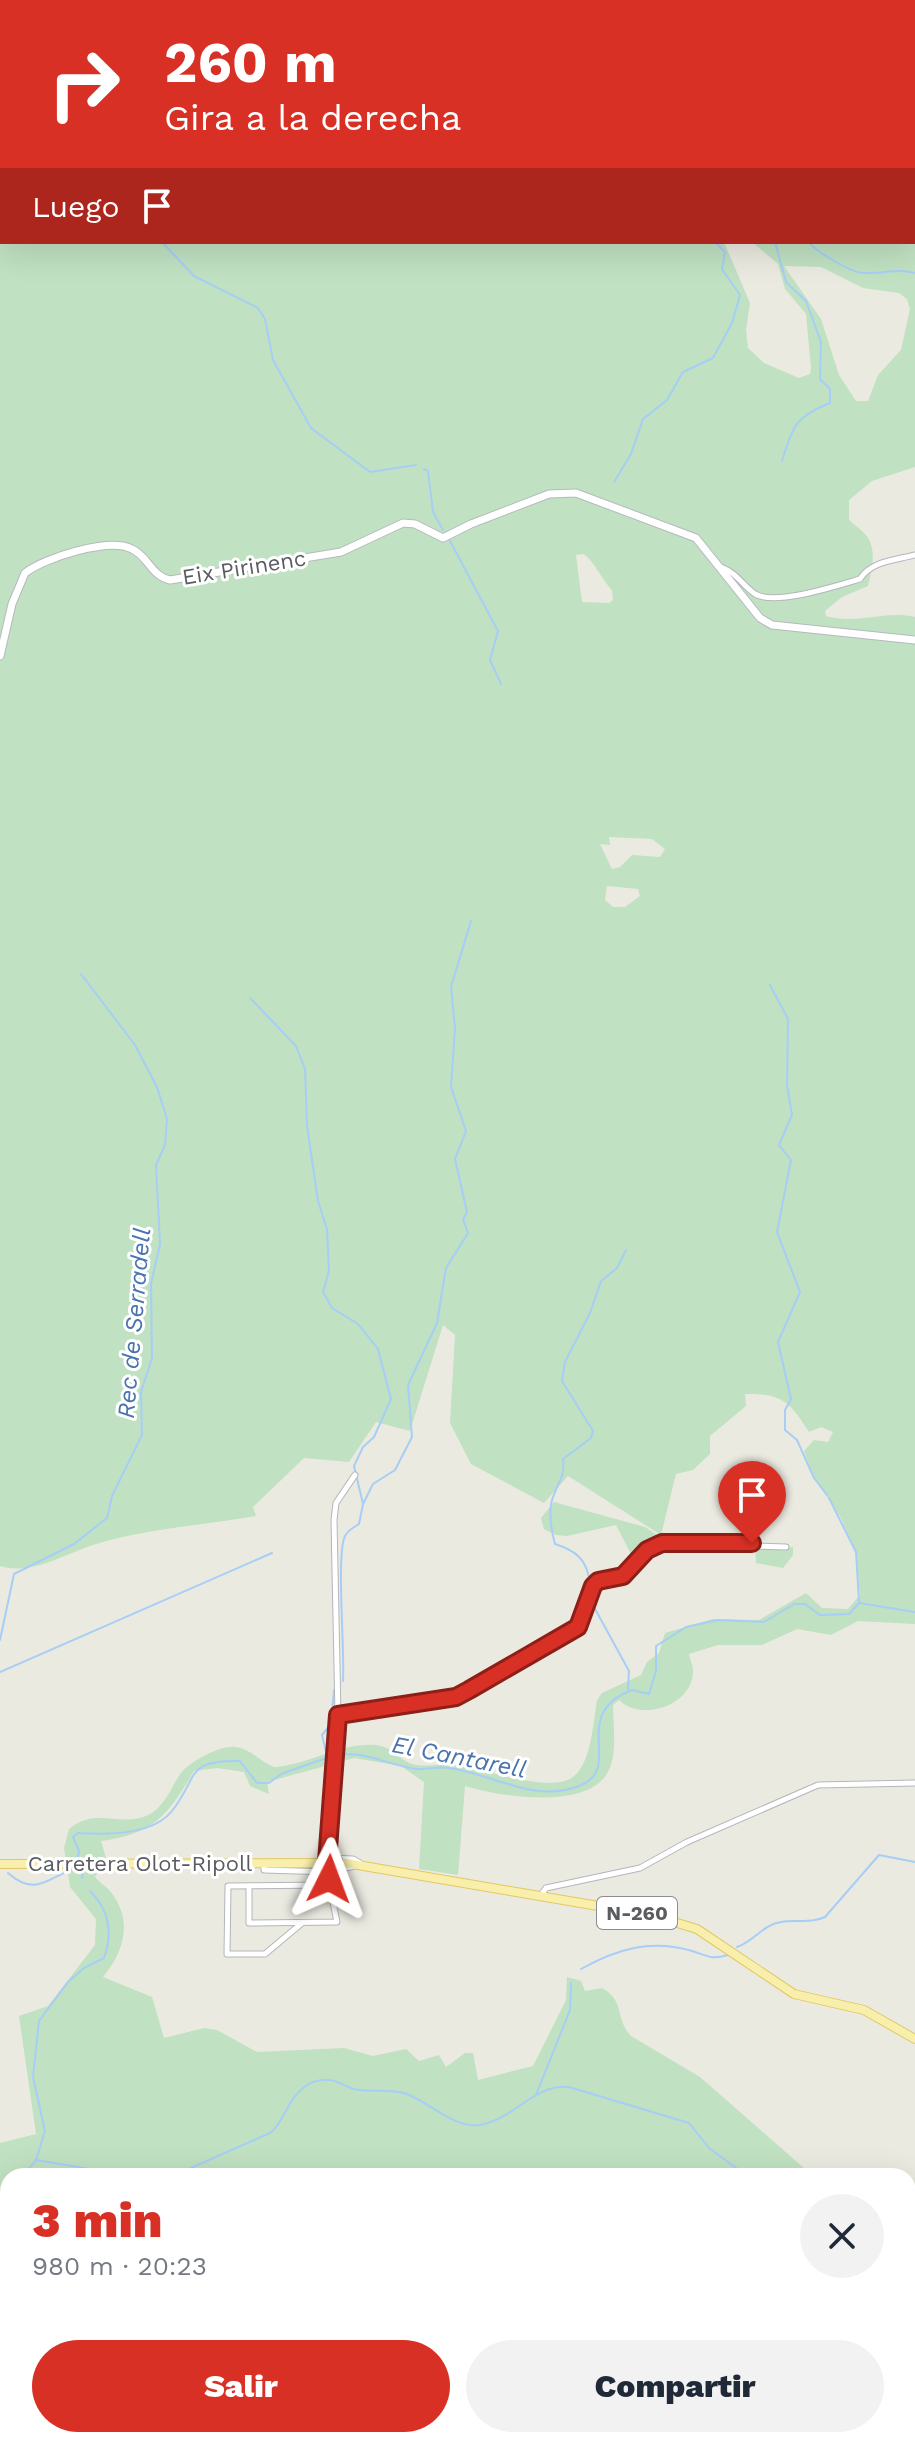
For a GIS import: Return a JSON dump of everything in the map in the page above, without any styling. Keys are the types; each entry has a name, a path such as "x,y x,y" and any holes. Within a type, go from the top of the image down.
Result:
{"main road":[{"name":"Eix Pirinenc","path":"0,656 12,604 25,573 57,556 108,546 127,547 135,550 158,575 170,580 330,554 349,549 403,523 415,524 443,538 487,517 549,494 569,491 689,534 707,549 760,618 772,625 915,640"},
{"name":"Carretera Olot-Ripoll","path":"0,1864 264,1862 359,1865 679,1921 706,1934 794,1994 864,2010 915,2039"}],"street":[{"path":"720,567 734,572 753,593 778,601 860,579 864,571 879,564 915,555"},
{"path":"249,1886 249,1923 337,1922 329,1882 338,1715 336,1503 355,1475"},
{"path":"338,1715 456,1697 578,1627 593,1586 598,1581 623,1576 647,1550 662,1543 752,1543 786,1547"},
{"path":"541,1895 546,1888 640,1868 687,1842 818,1785 915,1783"},
{"path":"302,1923 265,1954 227,1954 228,1886 329,1882"}],"green space":[{"path":"0,244 725,244 750,303 746,330 748,348 764,363 799,378 810,374 811,368 806,314 785,289 778,264 754,244 915,244 915,467 872,481 849,500 849,519 864,533 871,545 870,580 868,586 842,597 825,611 826,616 838,618 915,617 915,1624 858,1621 831,1635 797,1629 762,1645 718,1645 689,1654 693,1670 690,1684 675,1702 652,1710 628,1707 619,1700 613,1705 612,1762 604,1778 592,1788 576,1794 537,1797 465,1786 458,1875 419,1869 424,1782 401,1766 354,1758 267,1782 269,1794 250,1786 244,1772 217,1768 194,1771 176,1800 158,1820 134,1833 101,1841 106,1858 95,1877 119,1906 124,1927 116,1958 103,1977 152,1997 164,2038 204,2028 217,2030 257,2052 344,2048 373,2056 406,2049 419,2061 439,2055 446,2067 465,2053 473,2053 478,2080 533,2066 566,2000 567,1977 581,1981 585,1991 602,1988 609,1993 631,2036 700,2077 804,2168 0,2168 0,2143 36,2134 19,2016 48,2006 95,1945 96,1919 70,1887 64,1848 69,1829 88,1819 126,1820 152,1813 185,1768 207,1754 230,1747 247,1751 274,1767 349,1747 375,1745 417,1765 455,1765 545,1783 570,1779 583,1765 587,1754 597,1700 602,1693 641,1675 647,1662 659,1653 665,1633 713,1619 759,1620 806,1593 822,1608 848,1609 860,1595 856,1552 840,1516 814,1478 804,1451 814,1440 828,1442 833,1432 821,1427 809,1432 784,1401 768,1395 745,1394 746,1406 710,1436 710,1454 693,1470 676,1474 661,1535 568,1476 544,1503 471,1464 450,1423 455,1335 443,1325 410,1431 376,1422 349,1462 304,1458 253,1507 256,1516 115,1539 37,1566 0,1566","holes":["784,266 821,267 863,288 899,293 907,299 910,309 901,350 878,375 868,401 856,401 839,375 821,319","583,554 612,590 613,600 609,603 582,602 576,555","609,837 652,839 665,849 660,857 632,855 620,867 612,869 600,844 610,845","607,886 638,889 640,896 625,907 613,907 605,900"]},
{"path":"554,1502 645,1527 660,1537 659,1541 633,1558 616,1525 567,1536 556,1535 544,1529 541,1518"},
{"path":"755,1545 778,1550 793,1547 793,1555 783,1568 756,1563"}],"waterway":[{"path":"164,244 194,276 258,308 265,319 273,360 311,428 370,472 416,465"},
{"path":"614,482 631,454 643,419 667,400 683,372 713,358 732,323 740,295 722,269 725,252 717,244"},
{"path":"776,244 786,282 806,301 821,342 820,379 830,389 830,403 809,413 797,424 782,461"},
{"path":"811,244 826,256 858,272 915,273"},
{"path":"424,469 428,471 433,512 443,530"},
{"path":"450,541 498,631 490,660 501,684"},
{"path":"363,1504 373,1484 395,1470 412,1437 408,1385 437,1323 446,1268 468,1233 463,1220 467,1212 455,1159 466,1131 451,1087 455,1028 451,987 471,921"},
{"name":"Rec de Serradell","path":"0,1640 14,1574 74,1544 107,1518 112,1496 142,1435 141,1392 152,1358 151,1284 160,1244 156,1165 165,1145 167,1119 157,1087 135,1045 81,974"},
{"path":"770,985 788,1019 787,1085 792,1115 779,1145 791,1160 777,1232 800,1292 778,1342 791,1399 785,1410 785,1430 797,1440 814,1478 827,1495"},
{"path":"250,998 296,1046 305,1069 307,1126 318,1201 327,1229 329,1271 323,1292 332,1308 358,1324 378,1349 391,1399 374,1437 363,1447 354,1466 363,1504 359,1524 346,1534 342,1546 343,1681"},
{"path":"590,1583 580,1558 555,1544 551,1526 551,1502 562,1474 563,1459 591,1438 593,1431 562,1381 565,1362 590,1313 601,1281 617,1268 626,1250"},
{"path":"829,1498 856,1552 859,1601"},
{"path":"0,1672 272,1553"},
{"path":"593,1596 594,1607 629,1671 628,1689"},
{"name":"El Cantarell","path":"339,1755 360,1755 417,1769 448,1768 529,1790 562,1791 592,1778 598,1767 599,1727 603,1713 613,1701 632,1690 649,1694 656,1671 656,1646 686,1627 718,1620 764,1622 794,1604 805,1604 820,1615 849,1614 859,1603 915,1612"},
{"path":"327,1756 322,1735 331,1724 334,1690"},
{"name":"El Cantarell","path":"78,1857 79,1851 73,1837 78,1833 128,1832 164,1819 201,1767 222,1761 240,1761 257,1783 269,1783 281,1774 329,1757"},
{"path":"737,1947 775,1923 825,1917 879,1855 915,1862"},
{"name":"Rec de Serradell","path":"8,1873 26,1884 34,1885 76,1868 83,1873 82,1878"},
{"name":"Rec de Serradell","path":"36,2160 45,2131 33,2077 39,2021 68,1982 84,1968 104,1958 107,1949 108,1922 90,1891"},
{"path":"581,1969 621,1951 648,1946 677,1948 713,1957 728,1955"},
{"path":"536,2095 570,2010 571,1983"},
{"path":"191,2168 270,2133 300,2091 312,2082 327,2080 365,2091 407,2094 451,2119 470,2125 492,2122 545,2091 569,2087 689,2123 709,2148 736,2168"},
{"path":"30,2168 36,2160 84,2168"}],"route":[{"path":"329,1879 333,1867 333,1862 327,1862 331,1844 338,1715 456,1697 570,1633 584,1618 593,1586 598,1581 623,1576 647,1550 662,1543 752,1543"}]}
